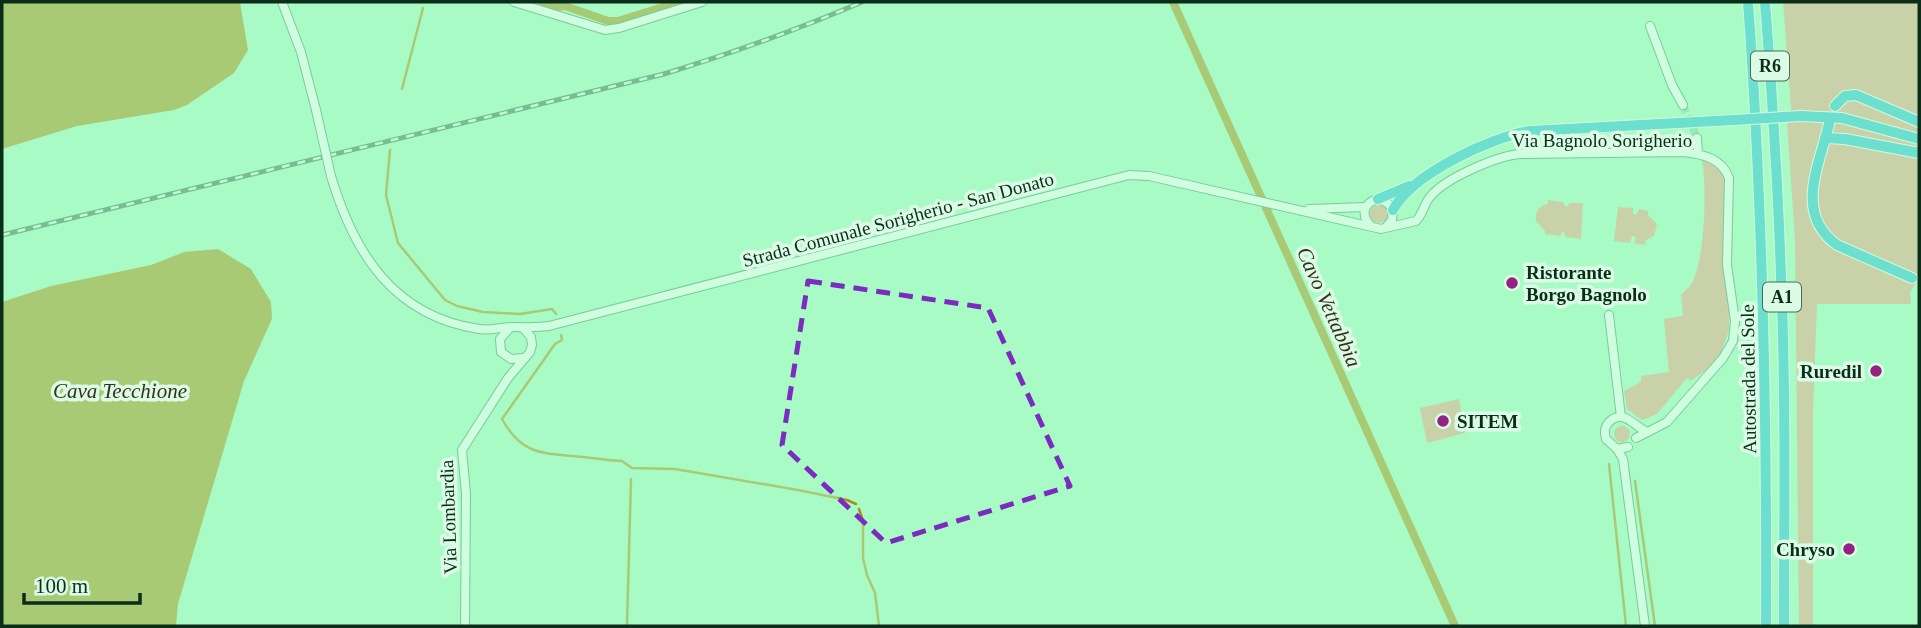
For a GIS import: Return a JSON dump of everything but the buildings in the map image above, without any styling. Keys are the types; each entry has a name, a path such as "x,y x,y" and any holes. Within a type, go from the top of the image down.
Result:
{"highway":[{"name":"R6","path":"1748,2 1757,131"},
{"name":"R6","path":"1765,2 1775,131"},
{"path":"1835,106 1845,96 1856,96 1919,122"},
{"path":"1378,200 1418,182 1478,147 1517,133 1801,116 1842,118 1919,139"},
{"path":"1829,124 1812,197 1813,212 1820,230 1826,238 1843,249 1917,281"},
{"name":"Autostrada del Sole","path":"1757,131 1766,431 1766,626"},
{"name":"Autostrada del Sole","path":"1775,131 1782,279 1784,626"},
{"path":"1825,138 1845,139 1919,153"},
{"path":"1393,211 1402,196 1418,182"}],"street":[{"path":"282,2 299,44 331,176 346,224 363,255 392,288 439,318 481,329 524,329 532,340 531,348 524,358 509,359 502,353 499,341 481,329"},
{"path":"514,2 606,30 702,2"},
{"path":"1650,26 1672,85 1683,105"},
{"path":"1697,138 1698,154"},
{"name":"Via Bagnolo Sorigherio","path":"1409,223 1419,219 1428,200 1436,191 1484,163 1504,156 1683,152 1717,161 1729,178 1727,265 1735,332 1728,351 1704,382 1664,425 1636,438"},
{"name":"Strada Comunale Sorigherio - San Donato","path":"524,329 549,326 1129,175 1149,176 1295,209"},
{"path":"1371,227 1364,216 1366,207 1378,200 1386,201 1401,220 1409,223"},
{"path":"1295,209 1366,207"},
{"path":"1295,209 1381,229 1409,223"},
{"path":"1387,226 1392,220 1393,211"},
{"path":"1609,315 1621,417"},
{"path":"532,340 549,326"},
{"path":"499,341 504,332 512,327"},
{"name":"Via Lombardia","path":"465,626 466,494 462,450 524,358"},
{"name":"Via Lombardia","path":"508,378 509,359"},
{"path":"1645,626 1623,459 1618,449 1605,439 1605,428 1611,420 1621,417 1647,432"},
{"path":"1623,459 1636,438 1635,425"},
{"path":"1618,449 1628,447"}],"highlighted area":[{"path":"808,281 988,308 1070,486 886,543 782,445"}],"shaded area":[{"path":"1783,2 1919,2 1919,277 1910,293 1911,304 1817,304 1813,412 1813,626 1799,626 1795,240 1787,122 1792,121"},
{"path":"1702,160 1718,167 1724,179 1723,265 1729,330 1721,353 1710,367 1691,381 1687,378 1657,414 1642,420 1627,409 1624,391 1641,382 1641,376 1669,372 1664,319 1683,316 1681,295 1691,284 1700,257 1704,222"},
{"path":"1548,200 1563,202 1566,207 1570,203 1583,203 1581,239 1566,237 1563,231 1560,236 1545,234 1536,221 1536,215 1540,208 1548,204"},
{"path":"1379,205 1385,208 1388,214 1385,220 1379,223 1373,220 1370,214 1373,208"},
{"path":"1618,207 1633,208 1633,214 1636,215 1639,209 1648,211 1648,215 1657,224 1654,236 1646,240 1645,245 1634,243 1634,236 1630,243 1614,241"},
{"name":"SITEM","path":"1459,399 1465,433 1427,443 1420,408"},
{"path":"1622,426 1628,428 1628,440 1622,442 1616,440 1614,434 1616,428"}],"water":[{"path":"2,2 240,2 248,50 234,73 187,105 174,110 77,126 2,149"},
{"name":"Cava Tecchione","path":"218,249 251,269 271,302 272,319 244,381 178,604 176,626 2,626 2,302 51,286 151,265 184,252"}],"waterway":[{"path":"542,2 558,7 565,6 608,21 618,21 679,2"},
{"name":"Cavo Vettabbia","path":"1173,2 1455,626"},
{"path":"402,89 423,8"},
{"path":"390,150 386,195 398,243 445,300 457,306 483,312 520,314 552,309 556,314"},
{"path":"561,335 562,340 555,344 502,419 527,447 546,453 622,461 632,468 675,469 798,490 856,504"},
{"path":"1609,464 1626,626"},
{"path":"627,626 631,479"},
{"path":"1635,481 1655,626"},
{"path":"859,509 863,521 863,558 875,593 879,626"}],"tunnel":[{"path":"1683,105 1697,138"}],"railway":[{"path":"2,235 664,74 764,41 862,2"}],"place":[{"name":"Ristorante Borgo Bagnolo","path":"1512,283"},
{"name":"Ruredil","path":"1876,371"},
{"name":"SITEM","path":"1443,421"},
{"name":"Chryso","path":"1849,549"}]}
